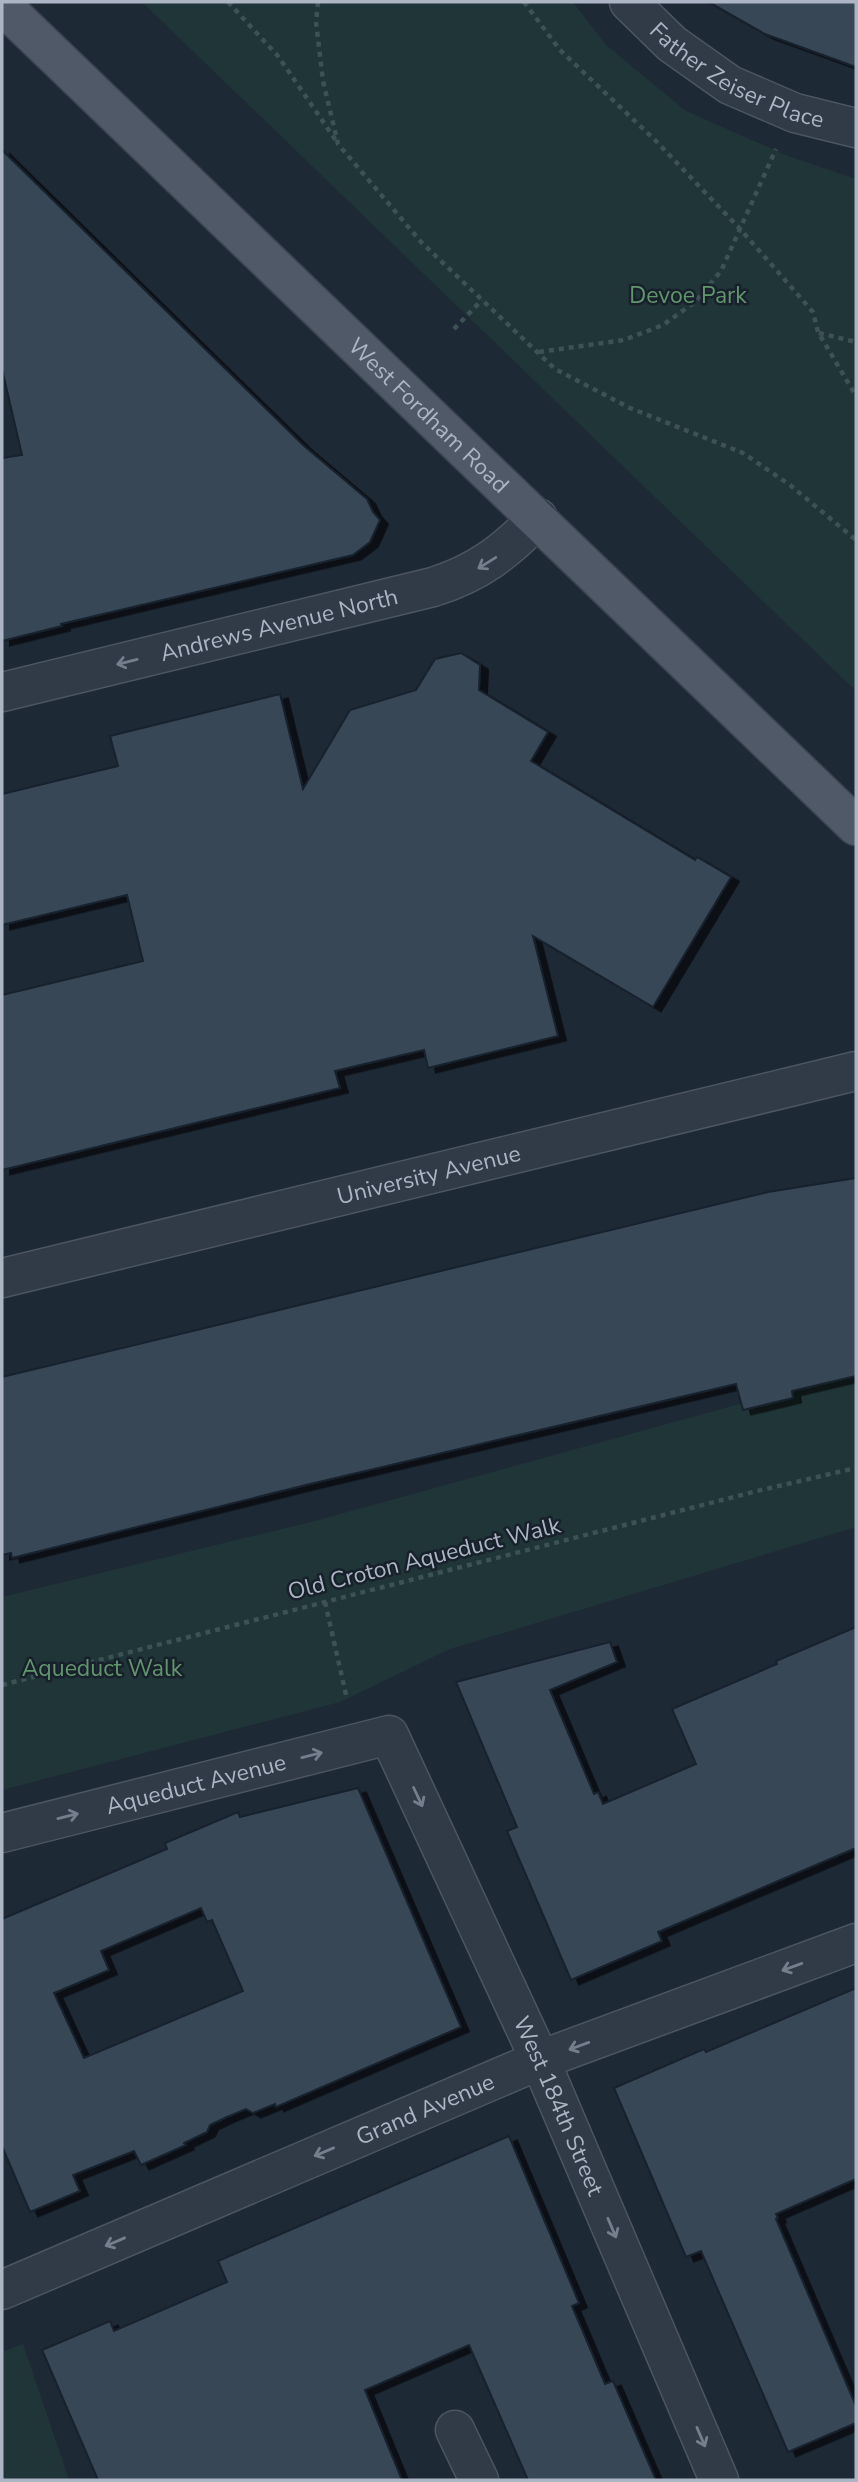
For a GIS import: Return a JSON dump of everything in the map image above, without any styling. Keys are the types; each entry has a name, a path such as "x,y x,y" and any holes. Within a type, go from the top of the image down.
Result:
{"main road":[{"name":"West Fordham Road","path":"2,5 856,826"}],"street":[{"name":"Father Zeiser Place","path":"629,2 672,44 730,85 795,113 856,128"},
{"name":"Andrews Avenue North","path":"2,692 443,584 496,557 538,518"},
{"name":"University Avenue","path":"2,1278 856,1071"},
{"name":"Aqueduct Avenue","path":"2,1833 389,1735"},
{"name":"West 184th Street","path":"389,1735 540,2060 719,2480"},
{"name":"Grand Avenue","path":"2,2290 540,2060 856,1943"},
{"path":"455,2430 479,2480"}],"path":[{"path":"228,2 278,56 338,144 422,243 555,369 630,408 743,453 790,485 856,540"},
{"path":"318,2 316,22 323,81 338,144"},
{"path":"524,2 560,50 656,141 741,230 813,312 818,332 856,396"},
{"path":"538,352 624,340 663,325 695,302 721,271 780,142"},
{"path":"454,329 482,300"},
{"path":"818,332 856,342"},
{"name":"Old Croton Aqueduct Walk","path":"2,1685 757,1490 856,1468"},
{"path":"325,1602 347,1699"}],"green space":[{"name":"Devoe Park","path":"142,2 573,2 606,45 686,111 788,156 856,179 856,691"},
{"name":"Aqueduct Walk","path":"856,1372 856,1527 450,1649 340,1702 2,1790 2,1597 311,1522"},
{"path":"23,2344 69,2480 2,2480 2,2352"}],"building":[{"path":"709,2 856,2 856,67 765,34"},
{"path":"2,150 303,445 367,499 380,520 370,542 353,555 61,624 62,626 2,641 2,458 22,455 2,369"},
{"path":"461,653 480,665 479,690 548,732 531,761 695,860 697,857 731,877 653,1007 533,936 558,1036 428,1068 424,1050 335,1071 340,1088 2,1170 2,995 143,961 127,895 2,925 2,794 118,766 110,736 280,694 303,789 350,710 416,690 435,659"},
{"path":"856,1178 856,1376 792,1391 793,1398 743,1410 736,1384 310,1484 12,1558 11,1553 2,1555 2,1377 768,1192"},
{"path":"856,1627 856,1848 658,1932 662,1941 571,1980 507,1831 517,1827 456,1682 610,1642 617,1662 550,1690 594,1794 598,1792 603,1804 696,1764 672,1709"},
{"path":"358,1788 461,2027 276,2107 275,2104 253,2113 246,2109 227,2117 210,2125 207,2132 184,2143 186,2145 141,2165 134,2151 73,2175 80,2191 30,2212 2,2146 2,1919 167,1849 165,1843 238,1812 240,1817","holes":["201,1908 207,1922 212,1920 243,1991 84,2058 54,1993 109,1970 101,1951"]},
{"path":"856,1988 856,2179 776,2214 776,2219 856,2406 856,2423 788,2452 701,2251 686,2257 614,2088"},
{"path":"509,2136 579,2303 572,2306 605,2384 613,2381 656,2480 528,2480 469,2345 365,2390 402,2480 98,2480 42,2350 110,2321 114,2331 227,2282 218,2261"}]}
